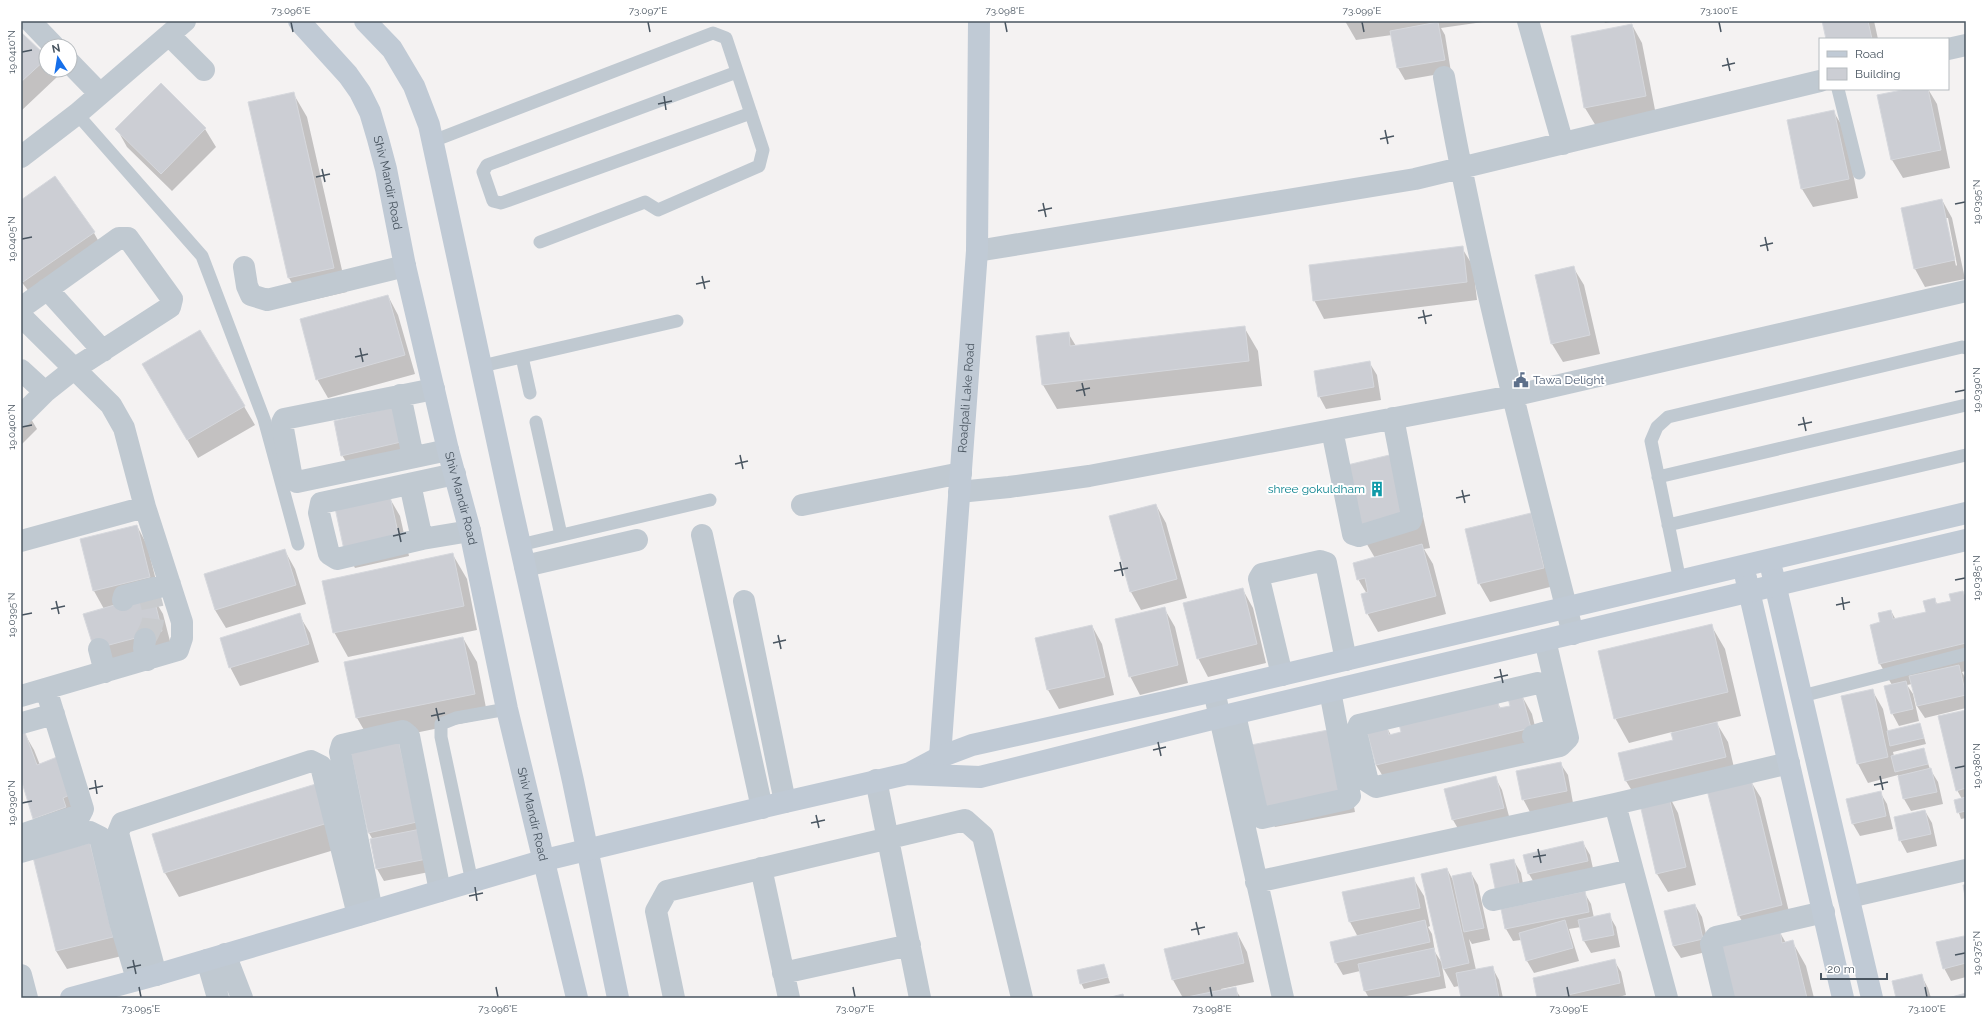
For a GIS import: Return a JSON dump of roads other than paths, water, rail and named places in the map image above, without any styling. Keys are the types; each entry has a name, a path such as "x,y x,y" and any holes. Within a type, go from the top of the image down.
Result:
{"street":[{"path":"30,21 46,38"},
{"name":"Shiv Mandir Road","path":"299,21 348,75 360,92 370,112 386,169 405,266 448,450 470,531 507,709 577,998"},
{"path":"365,21 392,49 414,86 433,141 520,545 573,781 618,998"},
{"name":"Roadpali Lake Road","path":"940,766 976,251 979,21"},
{"path":"1528,21 1563,144"},
{"path":"21,156 77,114 177,28 204,70"},
{"path":"1949,49 1966,45"},
{"path":"78,71 100,94"},
{"path":"1444,77 1460,169 1512,396 1573,634"},
{"path":"976,251 1415,179 1819,81"},
{"path":"21,308 119,238 128,238 172,299 170,307 103,352 74,369 45,392 21,416"},
{"path":"244,267 247,286 252,295 267,300 405,266"},
{"path":"47,289 103,352"},
{"path":"802,505 960,483 1009,488 1088,476 1512,396 1966,290"},
{"path":"21,316 111,405 124,428 145,507 182,622 182,638 178,650 21,696"},
{"path":"21,370 45,392"},
{"path":"434,389 284,419 282,423 292,478 297,482 448,450"},
{"path":"400,395 413,457"},
{"path":"1332,430 1353,534 1359,536 1411,520 1412,516 1393,418"},
{"path":"455,474 322,503 319,513 329,554 337,559 422,539 470,531"},
{"path":"410,484 422,539"},
{"path":"22,539 145,507"},
{"path":"72,998 544,860 940,766 972,744 1214,691 1966,513"},
{"path":"702,536 762,808"},
{"path":"525,566 636,540"},
{"path":"940,766 980,777 1227,715 1966,540"},
{"path":"1769,560 1872,998"},
{"path":"1282,675 1259,579 1262,574 1320,562 1326,563 1346,660"},
{"path":"1743,566 1843,998"},
{"path":"123,600 124,596 149,592 170,584"},
{"path":"744,601 785,802"},
{"path":"145,639 144,648 147,660"},
{"path":"1533,736 1553,730 1555,725 1545,686 1538,683 1359,725 1356,732 1368,782 1376,787 1560,746 1568,738 1545,640"},
{"path":"99,649 105,672"},
{"path":"21,835 80,815 83,809 46,689"},
{"path":"1214,691 1227,715 1258,816 1262,818 1347,800 1350,796 1330,691"},
{"path":"22,723 54,714"},
{"path":"1227,715 1256,882 1283,998"},
{"path":"365,913 340,752 342,745 403,731 409,736 440,891"},
{"path":"147,977 118,833 122,823 311,761 321,766 365,913"},
{"path":"1256,882 1615,804 1789,763"},
{"path":"876,780 920,998"},
{"path":"1615,804 1667,998"},
{"path":"674,998 656,911 667,891 965,820 983,836 1022,998"},
{"path":"21,852 90,832 100,837 120,922 147,977"},
{"path":"760,868 789,998"},
{"path":"1493,900 1632,870"},
{"path":"1849,897 1966,870"},
{"path":"1724,998 1711,944 1716,937 1824,912"},
{"path":"783,974 910,945"},
{"path":"216,957 227,997"},
{"path":"21,975 27,998"}],"lane":[{"path":"433,141 713,33 726,38 763,150 759,166 658,210 645,202 540,242"},
{"path":"737,72 487,165 483,172 493,201 501,203 751,114"},
{"path":"1838,90 1859,174"},
{"path":"77,114 202,256 264,419 298,544"},
{"path":"482,366 677,321"},
{"path":"1680,581 1651,441 1657,427 1668,417 1962,347 1966,348"},
{"path":"522,357 530,392"},
{"path":"1658,477 1966,405"},
{"path":"536,422 561,535"},
{"path":"1668,525 1966,455"},
{"path":"520,545 710,500"},
{"path":"1802,696 1966,654"},
{"path":"472,882 441,737 441,724 456,718 507,709"}],"tunnel":[{"path":"145,639 153,622 153,613 149,595"}],"place":[{"name":"Tawa Delight","path":"1521,380"},
{"name":"shree gokuldham","path":"1377,489"}]}
